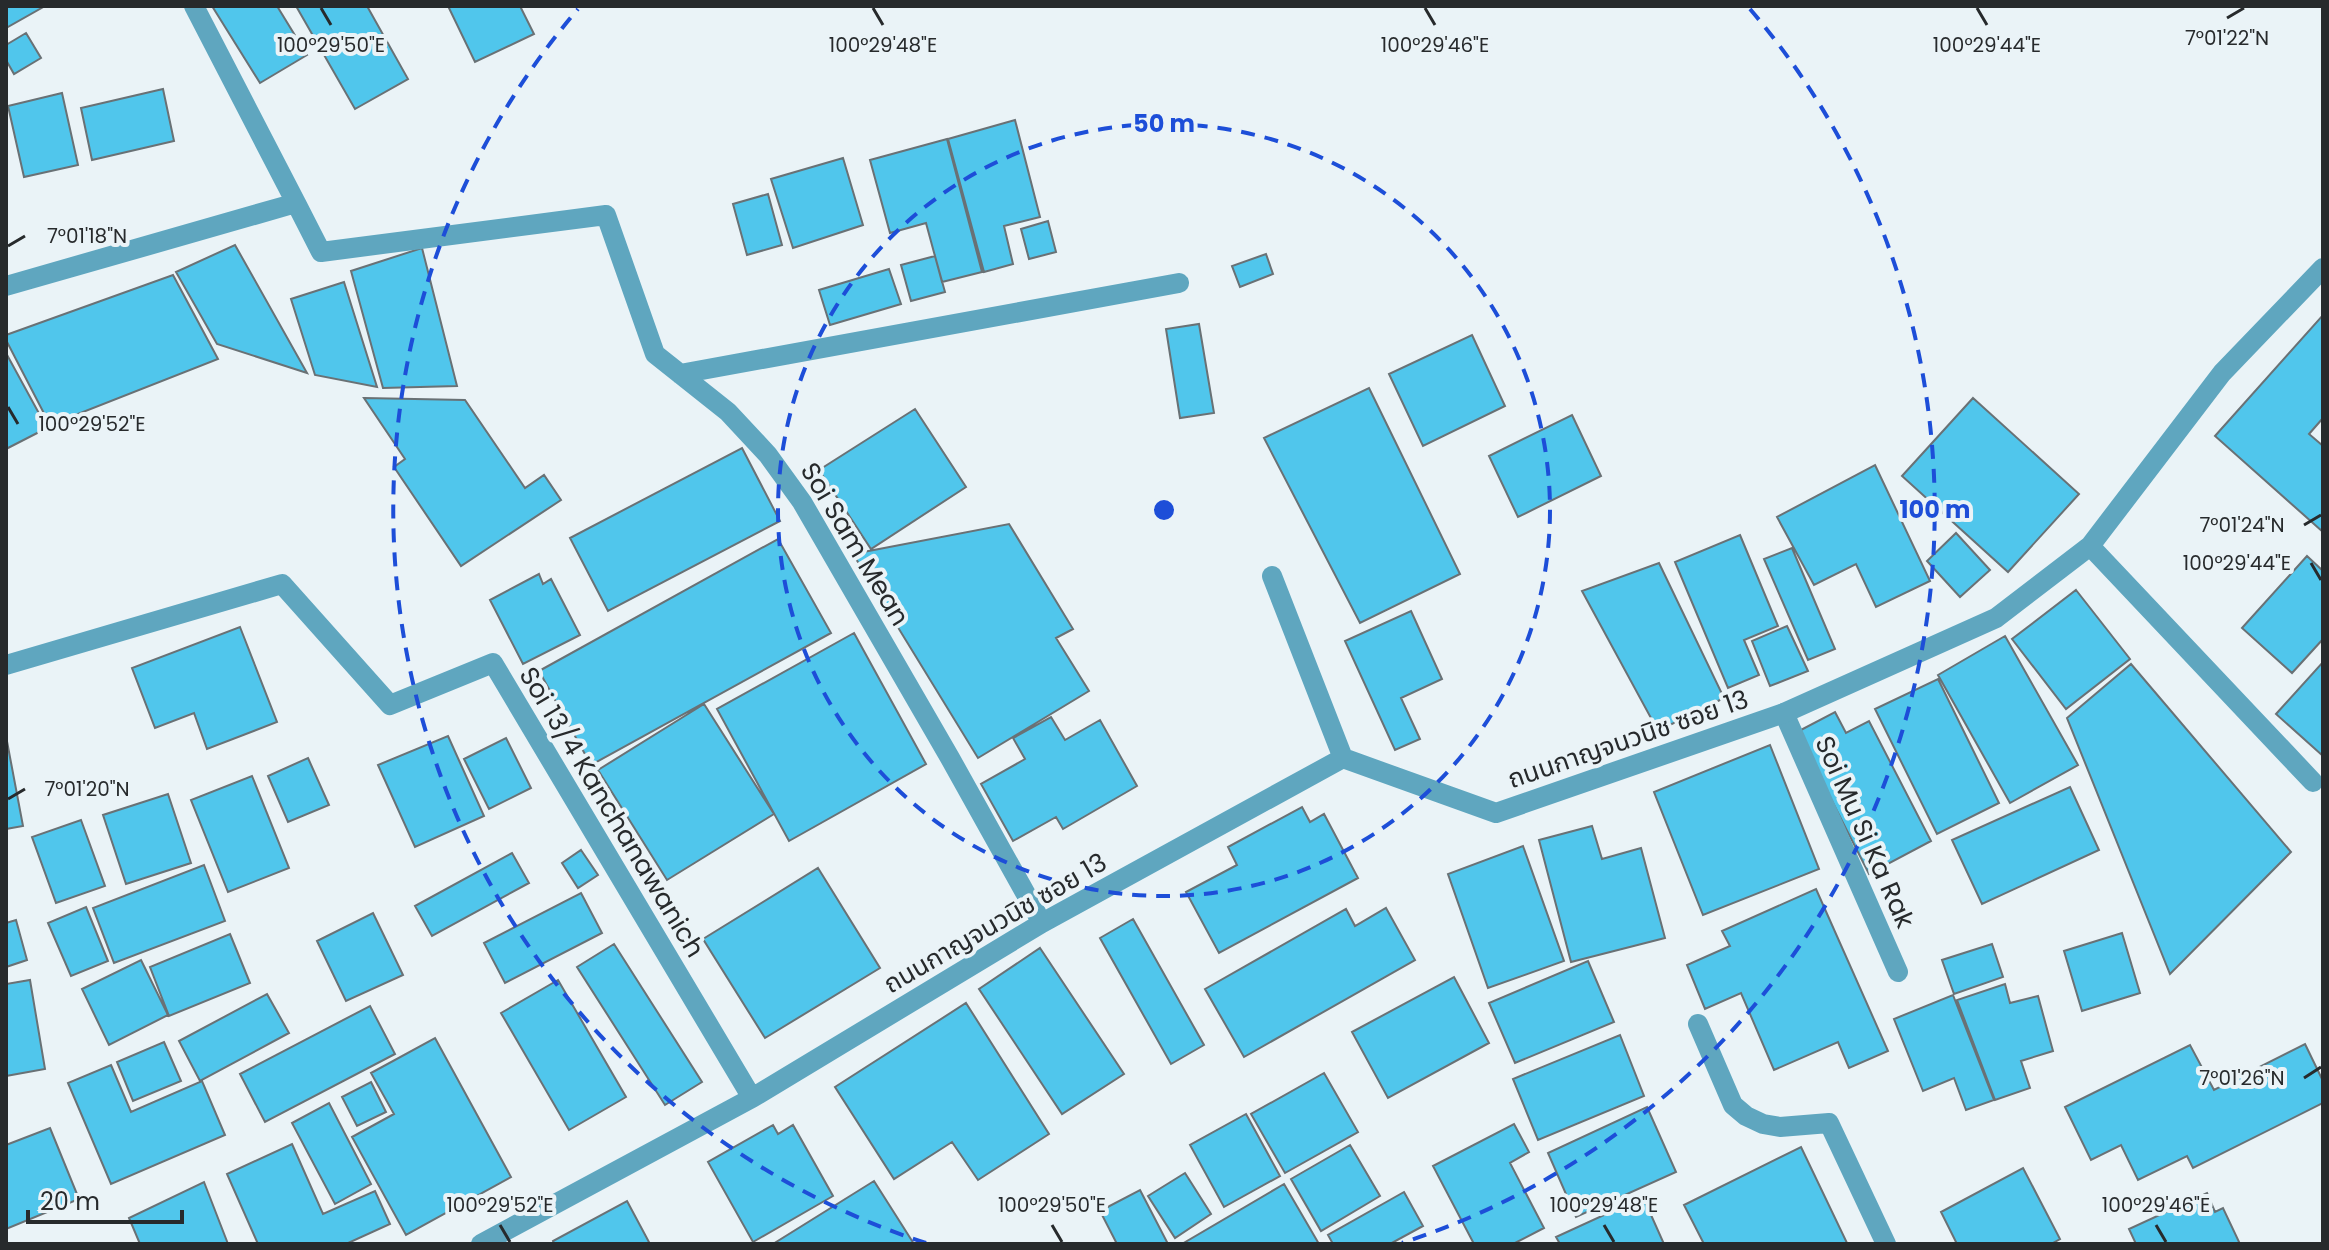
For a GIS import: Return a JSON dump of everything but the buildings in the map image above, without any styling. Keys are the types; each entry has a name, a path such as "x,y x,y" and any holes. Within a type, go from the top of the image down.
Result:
{"street":[{"path":"6,286 296,203 194,6"},
{"name":"Soi Sam Mean","path":"296,203 321,252 606,215 655,354 728,412 768,455 802,502 1042,923"},
{"name":"ถนนกาญจนวนิช ซอย 13","path":"481,1244 752,1098 1042,923 1343,758 1496,813 1784,713 1996,618 2090,546 2222,373 2323,268"},
{"path":"680,374 1179,283"},
{"path":"2090,546 2313,782"},
{"path":"1272,576 1343,758"},
{"name":"Soi 13/4 Kanchanawanich","path":"6,665 282,584 390,705 493,663 752,1098"},
{"name":"Soi Mu Si Ka Rak","path":"1784,713 1898,972"},
{"path":"1698,1024 1733,1105 1746,1116 1780,1127 1829,1123 1886,1244"}]}
